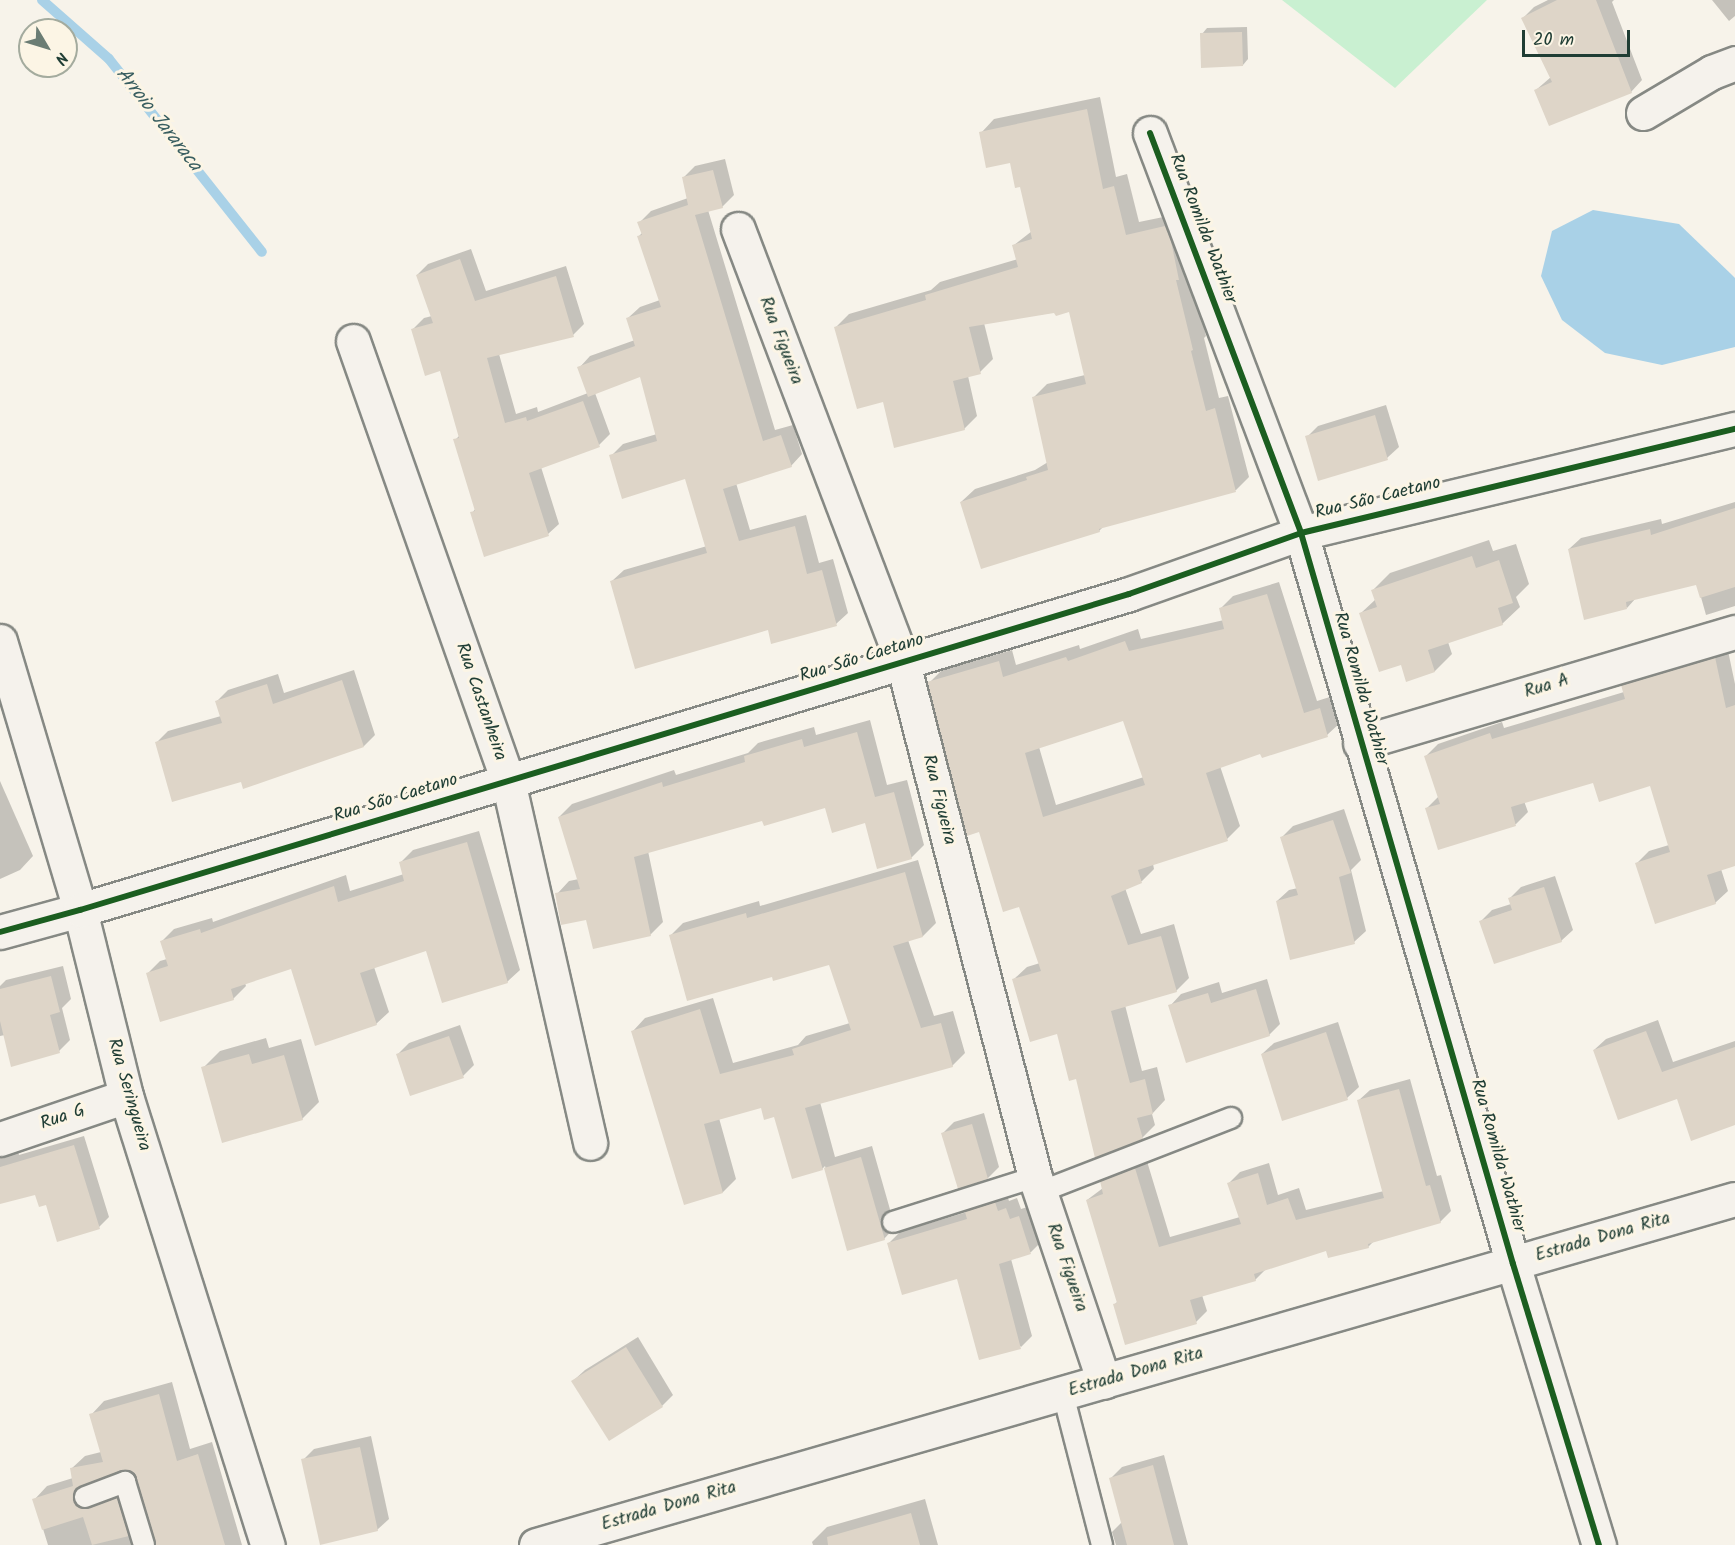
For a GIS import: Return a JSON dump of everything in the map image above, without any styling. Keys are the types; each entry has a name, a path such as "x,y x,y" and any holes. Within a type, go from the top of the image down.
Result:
{"street":[{"path":"1643,113 1712,72 1735,63"},
{"name":"Rua Romilda Wathier","path":"1150,133 1301,533 1360,743 1513,1264 1599,1545"},
{"name":"Rua Figueira","path":"738,229 903,663 1038,1184 1104,1382"},
{"name":"Rua Castanheira","path":"353,341 508,781 590,1143"},
{"name":"Rua São Caetano","path":"0,932 80,910 1130,594 1301,533 1735,429"},
{"name":"Rua A","path":"1360,743 1735,632"},
{"name":"Rua Seringueira","path":"0,641 80,910 126,1096 268,1545"},
{"name":"Rua G","path":"0,1139 126,1096"},
{"name":"Estrada Dona Rita","path":"536,1545 1735,1199"}],"lane":[{"path":"892,1222 1038,1184 1231,1118"},
{"path":"1063,1394 1102,1545"},
{"path":"85,1497 125,1482 144,1545"}],"green space":[{"path":"1282,0 1487,0 1395,88"}],"water":[{"path":"1593,210 1679,224 1731,274 1735,278 1735,347 1662,365 1605,353 1562,320 1541,276 1552,231"}],"building":[{"path":"1557,0 1596,0 1632,93 1549,126 1534,90 1552,82 1521,18"},
{"path":"1242,32 1243,66 1201,68 1200,33"},
{"path":"1087,109 1103,189 1114,186 1126,235 1165,226 1171,241 1179,280 1176,280 1206,411 1215,408 1236,492 1099,529 1100,532 981,569 960,502 1027,480 1026,477 1048,470 1032,397 1086,384 1069,312 1056,316 1054,313 969,327 981,374 953,381 965,430 894,448 883,402 857,409 834,327 926,300 925,295 1018,267 1012,245 1032,239 1020,187 1015,188 1010,163 986,168 979,132"},
{"path":"713,170 723,208 695,215 763,441 781,435 792,467 723,489 739,541 795,526 807,574 822,570 837,626 771,644 768,630 635,669 610,581 707,553 685,479 622,499 609,455 657,441 640,377 588,397 577,367 635,346 626,318 661,307 637,236 642,235 637,222 688,205 682,177"},
{"path":"460,259 475,301 556,276 574,337 487,358 505,423 526,417 527,421 583,401 600,447 529,473 549,536 484,557 470,512 475,511 453,439 459,438 440,371 425,376 411,329 433,323 416,275"},
{"path":"1375,415 1388,460 1318,481 1305,436"},
{"path":"1735,508 1735,587 1700,598 1696,585 1626,602 1627,609 1584,620 1568,549 1650,529 1651,535"},
{"path":"1472,556 1476,568 1499,560 1513,603 1498,608 1503,625 1428,650 1435,672 1406,682 1401,665 1379,672 1359,613 1377,607 1371,590"},
{"path":"1267,594 1304,713 1320,708 1328,737 1262,758 1260,754 1206,773 1228,841 1138,870 1142,883 1111,896 1128,945 1161,936 1177,992 1111,1011 1130,1083 1145,1079 1153,1114 1137,1118 1143,1139 1095,1158 1076,1079 1069,1081 1057,1034 1030,1042 1012,979 1041,971 1019,907 1003,912 979,832 967,836 927,682 999,661 1003,677 1066,657 1068,661 1125,641 1129,651 1224,629 1219,608","holes":["1123,721 1145,785 1043,817 1025,753"]},
{"path":"1715,657 1726,708 1735,705 1735,866 1707,875 1716,904 1655,924 1635,863 1670,852 1650,786 1599,802 1593,783 1511,807 1516,826 1438,850 1425,808 1440,804 1424,756 1490,733 1492,739 1625,699 1621,685"},
{"path":"342,680 364,747 243,789 241,782 172,802 155,742 222,723 215,701 267,684 273,704"},
{"path":"857,732 875,797 894,792 912,859 877,869 865,823 832,833 825,808 764,826 762,821 634,857 651,936 593,949 586,920 561,925 555,893 580,889 558,817 662,782 663,787 745,762 744,756 802,739 804,747"},
{"path":"1333,820 1351,873 1339,877 1355,944 1290,960 1276,901 1298,895 1280,837"},
{"path":"467,842 508,983 442,1003 426,951 360,973 377,1025 315,1046 291,969 231,989 234,1000 160,1022 146,973 168,966 160,941 200,929 201,933 334,886 338,902 404,881 399,862"},
{"path":"905,872 923,937 893,946 921,1028 941,1023 953,1067 805,1108 823,1170 792,1179 774,1117 764,1120 761,1108 704,1124 723,1193 684,1205 631,1031 700,1009 720,1074 794,1055 792,1049 851,1030 829,965 773,981 772,977 687,1001 669,935 746,913 747,918"},
{"path":"1544,887 1562,942 1494,964 1479,921 1512,910 1508,898"},
{"path":"51,976 60,1012 50,1015 60,1053 11,1067 0,1021 0,989"},
{"path":"1256,989 1270,1036 1186,1063 1168,1005 1208,993 1211,1003"},
{"path":"1646,1031 1662,1072 1735,1047 1735,1125 1691,1141 1677,1099 1618,1120 1593,1050"},
{"path":"1326,1032 1348,1100 1282,1121 1261,1054"},
{"path":"449,1036 464,1078 410,1096 396,1054"},
{"path":"249,1054 252,1064 284,1055 303,1120 222,1143 201,1067"},
{"path":"1399,1089 1426,1186 1430,1185 1441,1223 1368,1244 1369,1248 1328,1258 1326,1251 1254,1274 1256,1281 1190,1300 1197,1324 1125,1345 1113,1304 1117,1303 1086,1200 1103,1194 1100,1181 1135,1168 1159,1247 1241,1224 1227,1183 1258,1173 1267,1205 1288,1198 1296,1220 1384,1198 1357,1100"},
{"path":"972,1124 988,1179 958,1189 941,1133"},
{"path":"74,1145 100,1229 57,1242 46,1205 39,1207 35,1195 0,1204 0,1167"},
{"path":"861,1157 885,1240 847,1251 824,1168"},
{"path":"995,1202 998,1211 1006,1208 1010,1219 1019,1216 1031,1254 999,1264 1021,1349 979,1360 957,1279 902,1295 887,1243 967,1219 965,1212"},
{"path":"626,1347 663,1407 609,1441 571,1381"},
{"path":"159,1394 177,1461 198,1454 225,1545 156,1545 136,1479 127,1470 81,1486 73,1496 77,1506 84,1509 117,1498 129,1536 92,1545 83,1517 42,1530 32,1499 73,1486 70,1468 103,1462 89,1414"},
{"path":"360,1447 378,1531 320,1545 301,1459"},
{"path":"1153,1465 1174,1545 1127,1545 1109,1478"},
{"path":"911,1513 920,1545 828,1545 827,1537"}],"waterway":[{"name":"Arroio Jararaca","path":"42,0 109,59 262,252"}],"cycle path":[{"path":"1150,133 1301,533 1513,1264 1599,1545"},
{"path":"0,932 80,910 1129,594 1301,533 1735,429"}]}
